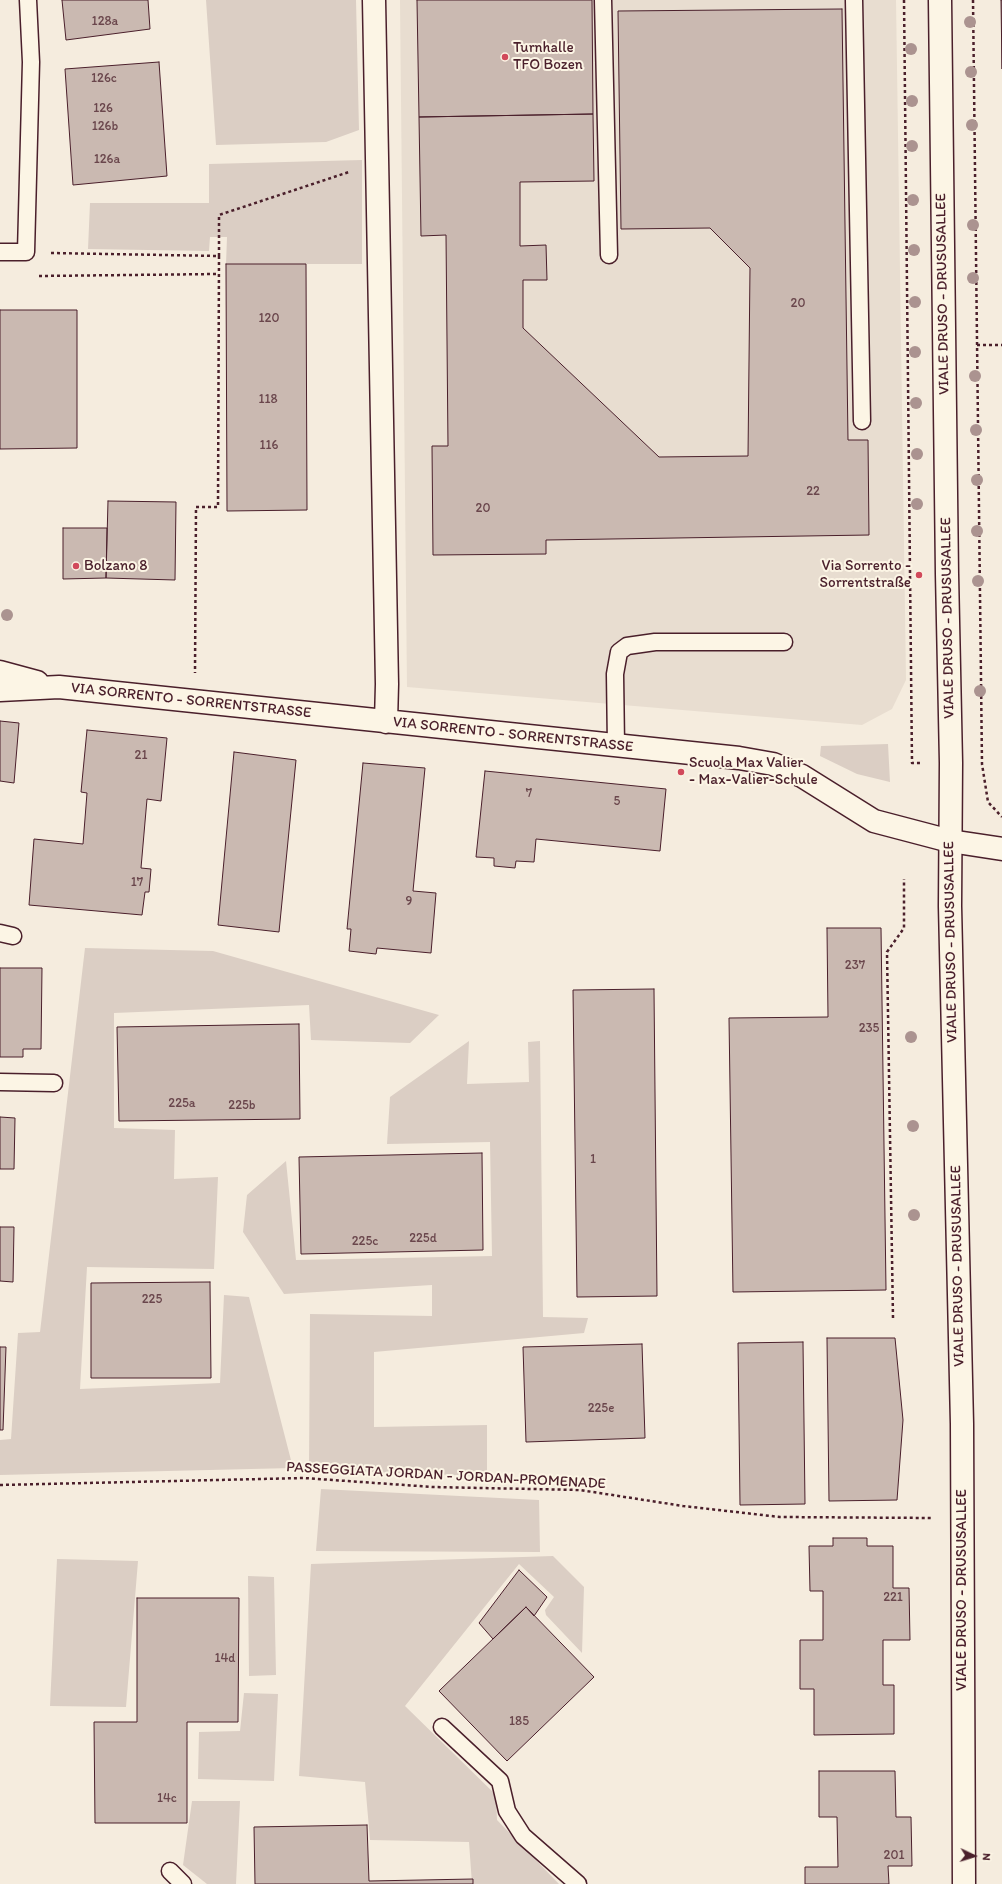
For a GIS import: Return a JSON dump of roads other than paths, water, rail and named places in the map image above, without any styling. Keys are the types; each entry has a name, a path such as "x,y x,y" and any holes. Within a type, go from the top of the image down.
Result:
{"main road":[{"path":"374,0 387,684 386,722"},
{"name":"VIALE DRUSO - DRUSUSALLEE","path":"940,0 946,538 951,763 950,841 962,1424 964,1884"},
{"name":"VIA SORRENTO - SORRENTSTRASSE","path":"0,672 59,688"},
{"name":"VIA SORRENTO - SORRENTSTRASSE","path":"0,690 59,688 195,700 386,722 739,758 773,764 802,776 874,821 950,841 1002,849"}],"lane":[{"path":"0,252 26,252 31,62 28,0"},
{"path":"603,0 609,255"},
{"path":"854,0 862,421"},
{"path":"616,746 616,667 619,652 627,646 655,642 784,642"},
{"path":"0,1082 54,1083"},
{"path":"442,1727 500,1780 507,1811 523,1836 578,1884"},
{"path":"170,1871 183,1884"}],"place":[{"name":"Turnhalle TFO Bozen","path":"505,57"},
{"name":"Bolzano 8","path":"76,566"},
{"name":"Via Sorrento - Sorrentstraße","path":"919,575"},
{"name":"Scuola Max Valier - Max-Valier-Schule","path":"681,772"}]}
